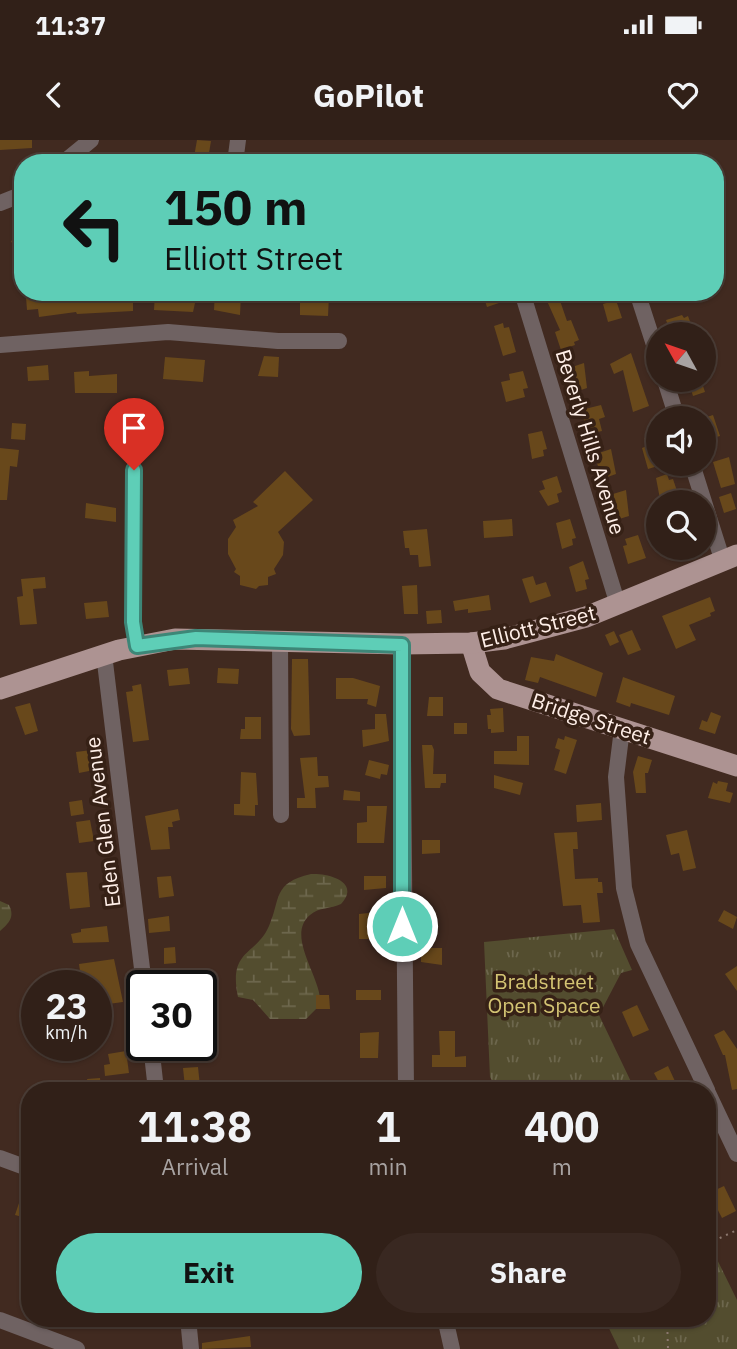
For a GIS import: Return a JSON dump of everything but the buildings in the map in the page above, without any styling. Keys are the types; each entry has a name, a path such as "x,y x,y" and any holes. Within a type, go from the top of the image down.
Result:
{"main road":[{"name":"Elliott Street","path":"0,689 104,654 137,646 196,638 402,645 471,643 551,628 618,605 730,558"},
{"name":"Bridge Street","path":"471,643 480,672 498,690 737,766"}],"street":[{"path":"74,154 91,140"},
{"name":"Beverly Hills Avenue","path":"525,301 618,605"},
{"path":"640,301 647,322"},
{"path":"0,345 168,332 268,341 339,341"},
{"path":"134,470 133,611 137,646"},
{"path":"697,476 730,558"},
{"path":"280,641 281,815"},
{"path":"402,645 406,1082"},
{"name":"Eden Glen Avenue","path":"104,654 142,970"},
{"path":"622,729 616,777 624,888 638,944 703,1082"},
{"path":"153,1061 155,1082"},
{"path":"716,1110 737,1154"},
{"path":"0,1158 21,1166"},
{"path":"0,1320 77,1349"},
{"path":"189,1327 191,1349"},
{"path":"447,1327 452,1349"}],"path":[{"path":"716,1240 737,1230"},
{"path":"667,1327 668,1349"}],"green space":[{"path":"311,874 334,877 345,885 347,890 341,904 314,912 303,923 302,944 320,999 317,1008 306,1019 270,1019 253,1000 238,997 237,970 240,961 264,936 284,887"},
{"path":"0,901 9,905 11,916 0,931"},
{"name":"Bradstreet Open Space","path":"614,929 632,970 621,973 599,1015 631,1082 493,1082 490,1077 484,942"},
{"path":"716,1257 737,1300 737,1349 619,1349 608,1327 716,1327"}],"route":[{"path":"134,470 133,622 137,646 196,638 402,645 402,926"}]}
